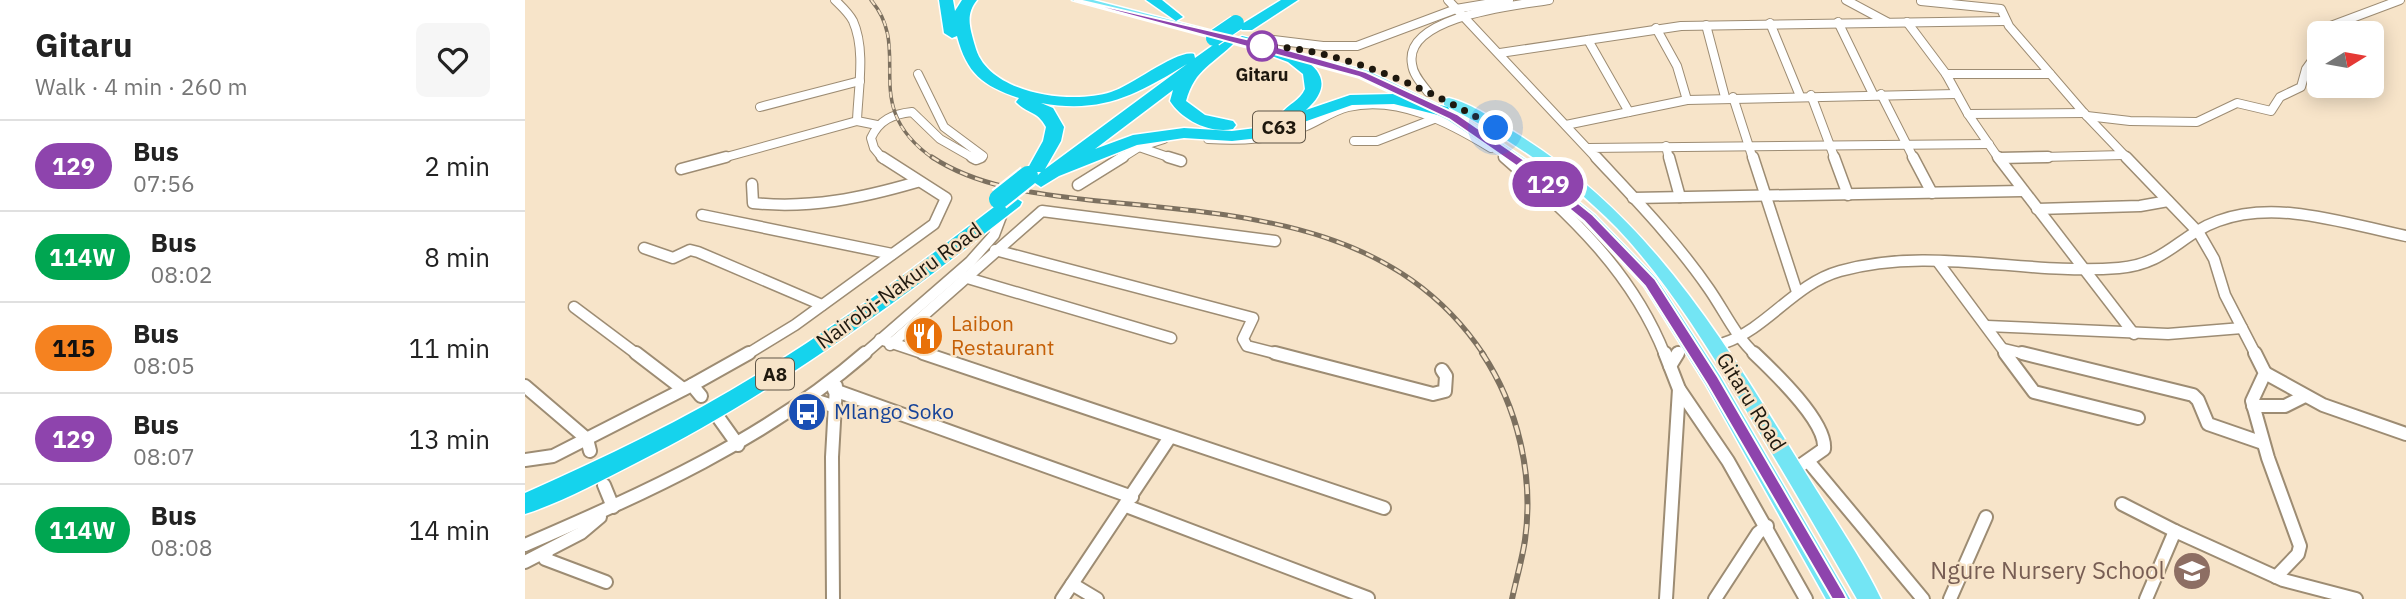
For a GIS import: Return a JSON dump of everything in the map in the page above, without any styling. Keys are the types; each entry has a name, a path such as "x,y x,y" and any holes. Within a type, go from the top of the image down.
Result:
{"highway":[{"path":"946,0 953,46 961,69 983,86 1037,106 1053,119 1055,127 1052,141 1040,175"},
{"path":"970,0 963,7 961,18 967,45 976,67 999,85 1021,93 1072,102 1109,99 1194,60"},
{"path":"1153,0 1176,17"},
{"path":"1194,60 1178,101 1182,108 1195,118 1228,125 1253,124 1278,118 1307,104 1315,88 1310,72 1236,30 1262,0"},
{"name":"A8","path":"1236,30 1274,0"},
{"name":"A8","path":"1236,30 1291,0"},
{"name":"Nairobi-Nakuru Road","path":"525,504 628,456 768,379 855,320 1040,175 1236,30"},
{"name":"C63","path":"1040,175 1141,138 1184,133 1259,133 1350,100 1394,99 1438,115"},
{"name":"Nairobi-Nakuru Road","path":"525,492 658,427 757,371 1006,203"}],"main road":[{"name":"C63","path":"1078,0 1236,30 1363,74 1438,115"},
{"name":"Gitaru Road","path":"1107,0 1326,55 1428,92 1509,135 1554,166 1642,245 1681,292 1801,466 1869,599"},
{"name":"Gitaru Road","path":"1438,115 1523,164 1589,218 1650,282 1707,370 1838,599"}],"street":[{"path":"835,0 853,22 860,81 857,121"},
{"path":"1448,0 1665,232 1702,279 1739,340 1782,380 1817,426 1825,441 1824,449 1801,466 1923,599"},
{"path":"1265,39 1323,46 1357,46 1456,9 1509,0"},
{"path":"1428,92 1412,66 1411,57 1415,43 1436,26 1465,17 1549,0"},
{"path":"1846,0 1888,22"},
{"path":"2344,21 2400,0"},
{"path":"1919,22 1921,1 1998,8 2005,21 2086,115 2199,233 2214,259 2225,295 2265,373 2305,396 2406,434"},
{"path":"1500,53 1656,28 1770,23 2005,21"},
{"path":"1838,22 1932,194"},
{"path":"1907,22 1946,74 1968,114 2022,191 2134,334"},
{"path":"1770,23 1800,96"},
{"path":"1706,25 1797,292"},
{"path":"1656,28 1678,66 1687,100"},
{"path":"1588,40 1629,112"},
{"path":"1968,114 2086,115 2130,121 2197,122 2237,103 2271,111 2280,97 2301,88 2307,68"},
{"path":"525,468 589,445 759,348 934,224 946,198 938,190 917,182 876,151 871,134 877,125 902,112 912,112 940,139 976,159 982,158 982,155 944,127 918,74"},
{"path":"1946,74 2050,74"},
{"path":"760,107 860,81"},
{"path":"1566,125 1687,100 1811,95 1956,94"},
{"path":"1811,95 1848,195"},
{"path":"1078,185 1139,147 1166,139 1261,140 1306,127 1331,112 1352,106 1388,106 1438,115 1511,161 1579,224 1622,274 1659,339 1679,389 1766,526 1805,599"},
{"path":"1354,141 1377,141 1438,115"},
{"path":"681,169 857,121 877,125"},
{"path":"1588,148 1989,144"},
{"path":"1665,146 1680,197"},
{"path":"1139,147 1181,161"},
{"path":"1999,158 2124,155"},
{"path":"752,184 753,203 814,207 855,200 917,182"},
{"path":"1633,198 2022,191"},
{"path":"2037,209 2140,205 2168,201"},
{"path":"885,342 970,262 994,235 1006,203"},
{"path":"525,545 613,507 738,445 828,389 841,374 885,342 1042,211 1275,241"},
{"path":"1724,343 1739,340 1756,329 1797,292 1822,277 1851,268 1938,262 2082,269 2120,268 2153,262 2228,218 2265,213 2292,215 2406,236"},
{"path":"702,215 892,254"},
{"path":"643,248 673,258 690,250 698,252 822,305"},
{"path":"995,250 1253,318 1243,339 1247,345 1433,394 1445,391 1446,376 1442,370"},
{"path":"1938,262 2037,394 2138,418"},
{"path":"964,277 1171,338"},
{"path":"574,307 701,397"},
{"path":"1987,326 2134,334 2209,332 2242,328"},
{"path":"885,342 1384,508"},
{"path":"2004,349 2193,395 2198,400 2208,424 2263,443"},
{"path":"1670,366 1679,352"},
{"path":"2265,373 2252,401 2253,406 2263,443 2300,546 2298,554 2276,577"},
{"path":"525,386 589,445"},
{"path":"828,389 833,406 833,599"},
{"path":"828,389 1129,501 1368,598"},
{"path":"1666,599 1679,389"},
{"path":"2253,406 2285,406 2305,396"},
{"path":"800,404 817,401 833,406"},
{"path":"718,417 738,445"},
{"path":"1062,599 1170,437"},
{"path":"525,460 553,456"},
{"path":"604,485 613,507"},
{"path":"2122,504 2276,577 2355,599"},
{"path":"525,562 581,533 613,507"},
{"path":"1950,599 1986,517"},
{"path":"1715,599 1758,533 1766,526"},
{"path":"2146,599 2175,531"},
{"path":"547,552 545,559 605,582"},
{"path":"1072,584 1097,599"}],"railway":[{"path":"871,0 883,20 888,39 891,99 897,119 911,139 934,159"},
{"path":"932,157 968,176 1028,192 1200,211 1308,232 1358,250 1405,276 1447,310 1484,355"},
{"path":"1482,353 1495,374 1514,419 1525,467 1525,540 1512,599"}],"bus line":[{"name":"129","path":"1078,0 1256,44 1363,74 1453,117 1523,164 1589,218 1650,282 1713,381 1838,599"}],"place":[{"name":"Gitaru","path":"1262,46"},
{"name":"Laibon Restaurant","path":"924,336"},
{"name":"Mlango Soko","path":"807,412"},
{"name":"Ngure Nursery School","path":"2192,571"}],"route":[{"path":"1262,46 1291,46 1383,74 1428,92 1496,128"}]}
